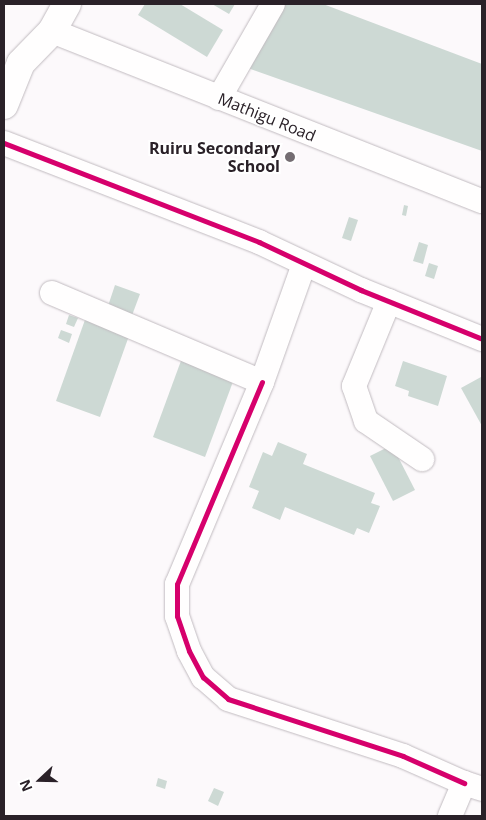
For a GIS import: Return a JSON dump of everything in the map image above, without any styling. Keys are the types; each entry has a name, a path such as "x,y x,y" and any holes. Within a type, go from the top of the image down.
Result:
{"main road":[{"path":"4,105 21,63 52,31 67,4"}],"street":[{"path":"219,98 273,4"},
{"name":"Mathigu Road","path":"52,31 482,201"},
{"path":"4,143 259,242 389,302 482,339"},
{"path":"304,264 262,382 177,584 177,616 189,651 203,677 228,699 402,756 473,786 450,816"},
{"path":"52,293 262,382"},
{"path":"389,302 354,386 366,421 422,459"}],"building":[{"path":"145,4 180,4 223,30 207,57 138,15"},
{"path":"212,4 235,4 229,14"},
{"path":"276,4 323,4 482,64 482,151 245,67"},
{"path":"404,205 408,206 406,216 402,215"},
{"path":"349,217 358,220 351,241 342,238"},
{"path":"419,242 428,245 423,264 413,261"},
{"path":"429,263 438,266 434,279 425,276"},
{"path":"115,285 140,294 131,318 107,309"},
{"path":"69,315 78,318 74,327 66,324"},
{"path":"86,317 130,333 100,417 56,401"},
{"path":"61,330 72,334 69,343 58,338"},
{"path":"182,358 234,379 205,457 153,437"},
{"path":"403,361 447,376 438,406 408,396 409,391 395,386"},
{"path":"481,377 482,379 482,426 461,388"},
{"path":"278,442 307,454 303,464 375,493 371,503 380,506 369,533 357,528 354,535 285,507 280,520 252,508 259,491 249,487 263,452 272,456"},
{"path":"392,445 415,490 393,501 370,456"},
{"path":"158,778 167,781 165,789 156,786"},
{"path":"214,788 224,792 218,806 208,801"}],"cycle path":[{"path":"4,143 259,242 361,290 482,339"},
{"path":"262,382 177,584 177,616 189,651 203,677 228,699 403,756 464,783"}],"place":[{"name":"Ruiru Secondary School","path":"290,157"}]}
